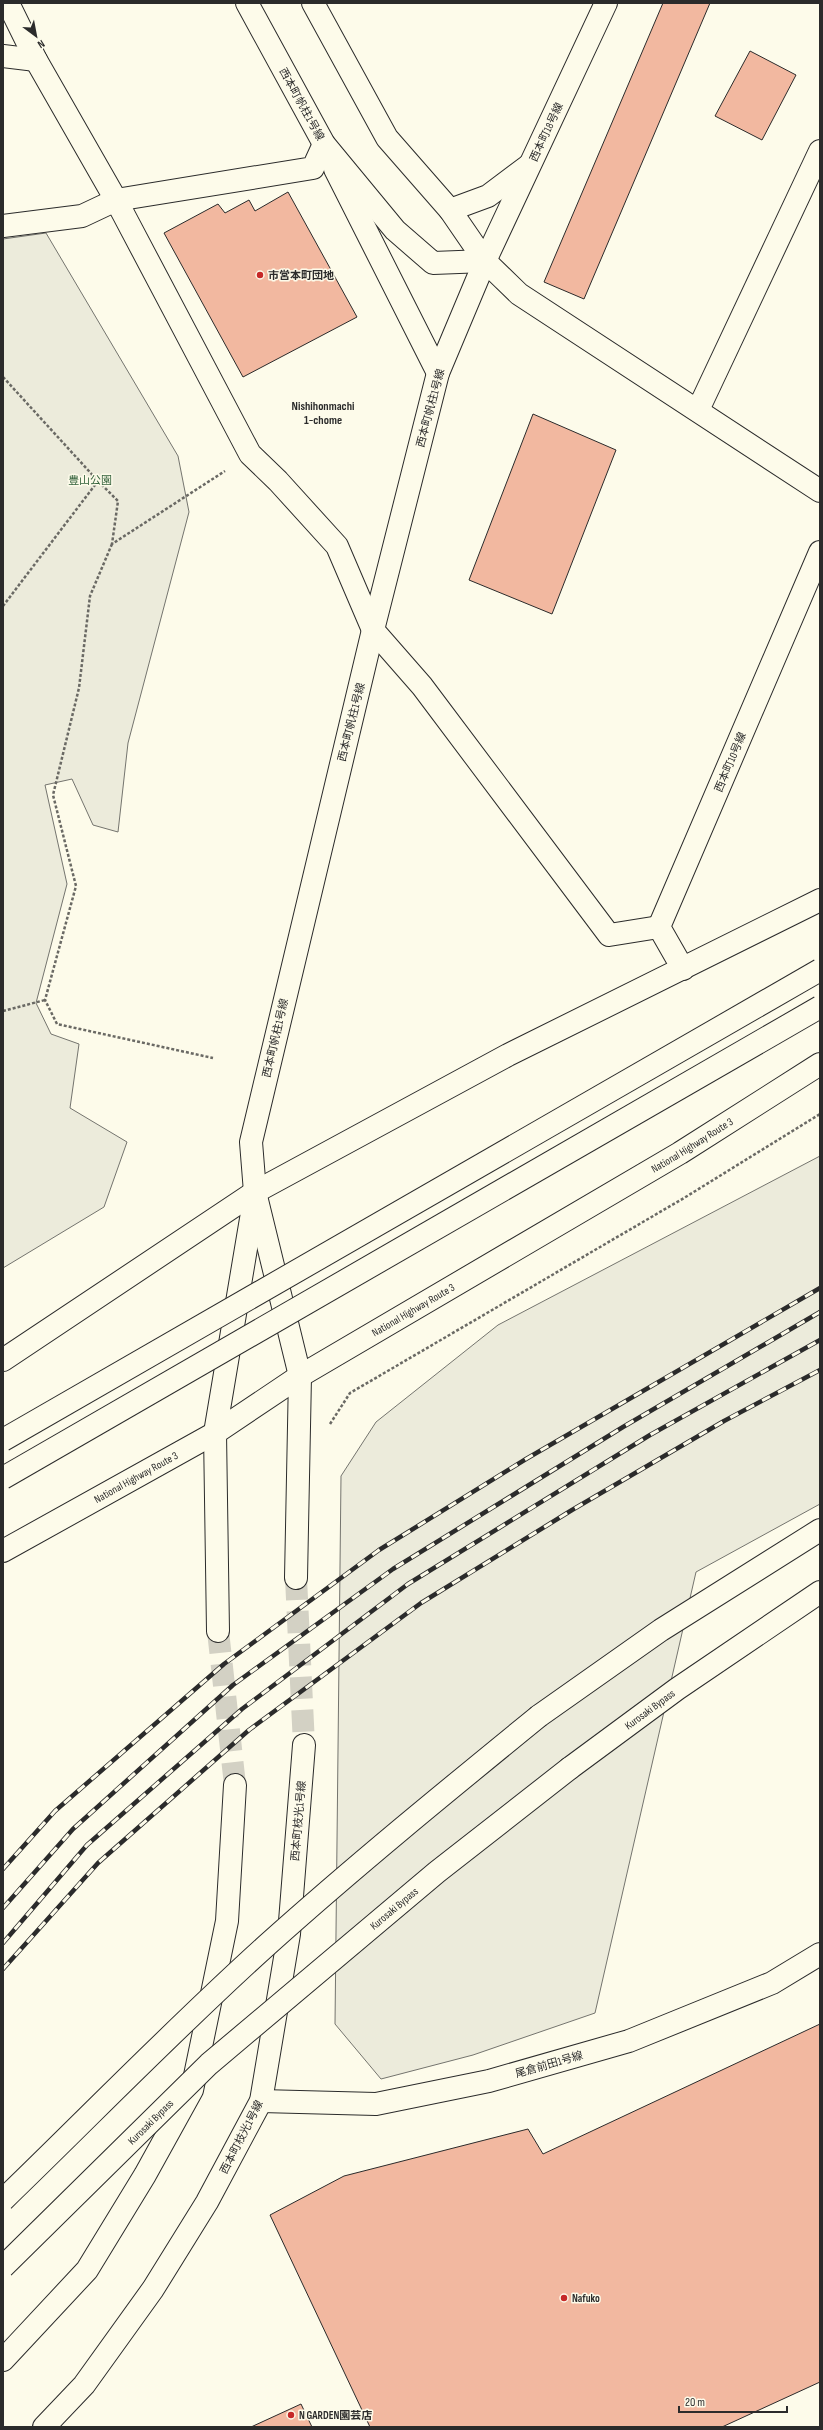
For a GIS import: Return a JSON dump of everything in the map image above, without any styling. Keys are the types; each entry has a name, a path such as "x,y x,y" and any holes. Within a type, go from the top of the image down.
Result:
{"main road":[{"path":"8,3 36,60 116,200 250,454 278,481 337,546 373,630 422,686 609,935 659,927 683,969"},
{"name":"西本町帆柱1号線","path":"247,3 324,144 395,230 433,263 484,261 438,373 373,630 251,1142 255,1192"},
{"path":"313,3 386,138 450,210 484,261 519,294 820,491"},
{"name":"西本町18号線","path":"484,261 606,3"},
{"path":"3,56 36,60"},
{"path":"3,226 82,216 116,200 312,168 324,144"},
{"path":"324,144 342,186 438,373"},
{"path":"698,410 820,151"},
{"path":"450,210 488,196 532,162"},
{"name":"西本町10号線","path":"659,927 820,552"},
{"path":"3,1360 255,1192 508,1055 820,900"},
{"path":"3,1440 820,970"},
{"path":"3,1478 820,1007"},
{"name":"National Highway Route 3","path":"3,1551 215,1433 300,1376 680,1154 820,1064"},
{"path":"255,1192 300,1376 296,1578"},
{"path":"218,1631 215,1433 255,1192"},
{"path":"3,2200 144,2059 267,1945 406,1824 539,1716 661,1630 820,1530"},
{"name":"Kurosaki Bypass","path":"3,2267 209,2064 437,1872 570,1768 676,1689 820,1592"},
{"name":"西本町枝光1号線","path":"44,2427 84,2385 154,2289 207,2202 261,2101 289,1934 304,1745"},
{"path":"3,2360 87,2270 145,2175 192,2090 227,1921 234,1784"},
{"name":"尾倉前田1号線","path":"261,2101 376,2104 489,2081 629,2041 772,1983 820,1954"}],"path":[{"path":"3,377 118,501 112,544 90,596 79,688 53,795 76,886 45,1000 57,1024 213,1058"},
{"path":"112,544 250,454"},
{"path":"3,606 98,481"},
{"path":"3,1011 45,1000"},
{"path":"298,1440 329,1425 350,1393 684,1198 820,1114"}],"green space":[{"name":"豊山公園","path":"46,233 178,456 189,512 128,743 118,832 93,825 72,779 45,785 67,884 36,1003 51,1034 79,1044 70,1108 127,1142 104,1207 3,1268 3,239"},
{"path":"820,1156 820,1504 696,1572 595,2013 473,2055 381,2079 335,2024 341,1476 376,1422 498,1325"}],"building":[{"path":"663,3 710,3 584,299 544,282"},
{"path":"750,51 796,75 762,140 715,116"},
{"name":"市営本町団地","path":"288,192 357,317 243,377 164,233 218,204 225,213 249,200 255,211"},
{"path":"533,414 616,450 552,614 469,580"},
{"name":"Nafuko","path":"820,2024 820,2382 722,2427 370,2427 270,2215 344,2176 528,2129 543,2154"},
{"name":"N GARDEN園芸店","path":"301,2404 312,2427 251,2427"}],"tunnel":[{"path":"296,1578 304,1745"},
{"path":"218,1631 235,1785"}],"railway":[{"path":"3,1869 55,1811 224,1664 379,1550 526,1459 820,1288"},
{"path":"3,1908 73,1829 233,1685 393,1569 623,1427 820,1312"},
{"path":"3,1943 87,1845 242,1709 408,1584 650,1435 820,1340"},
{"path":"3,1969 98,1863 249,1730 421,1603 572,1510 724,1421 820,1370"}],"place":[{"name":"市営本町団地","path":"260,275"},
{"name":"Nafuko","path":"564,2298"},
{"name":"N GARDEN園芸店","path":"291,2415"}],"district":[{"name":"Nishihonmachi 1-chome","path":"323,413"}]}
